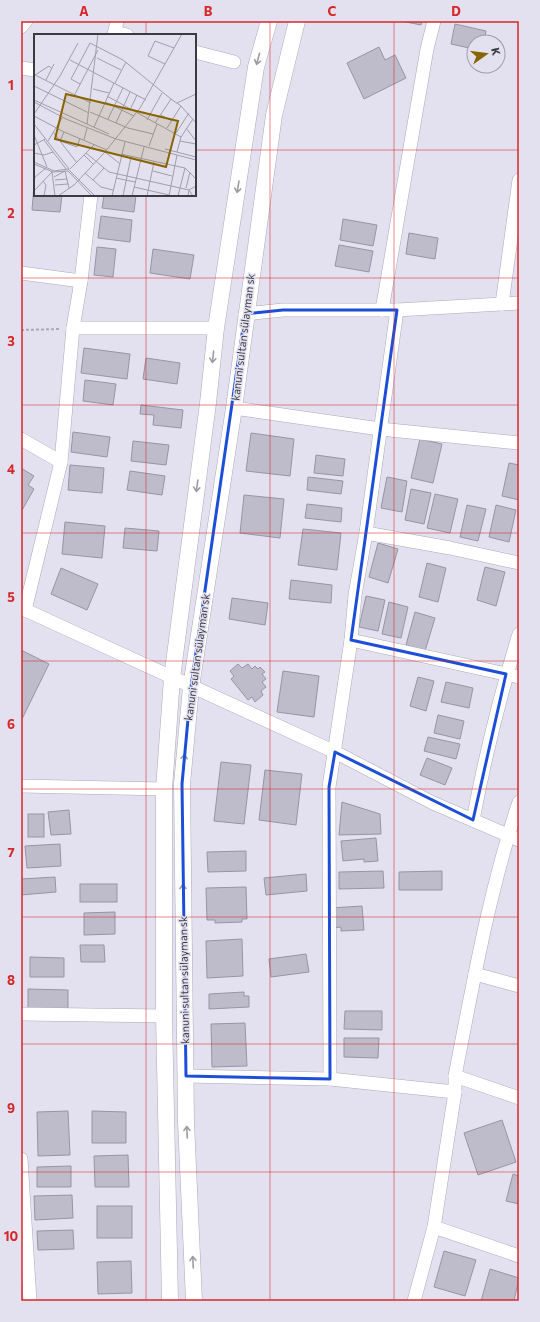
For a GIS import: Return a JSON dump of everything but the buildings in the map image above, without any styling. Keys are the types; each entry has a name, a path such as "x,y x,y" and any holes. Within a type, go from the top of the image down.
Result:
{"main road":[{"path":"170,1301 164,1016 164,789 172,678 208,403 216,328 256,67 269,21"},
{"name":"kanuni sultan sülayman sk","path":"194,1301 186,1076 182,784 191,687 234,408 245,314 274,115 297,21"}],"street":[{"path":"21,27 26,21"},
{"path":"382,310 427,49 434,21"},
{"path":"196,52 234,62"},
{"path":"21,68 34,70"},
{"path":"502,304 519,180"},
{"path":"91,196 81,281 73,328 61,462 23,609 335,752 433,803 514,838"},
{"path":"21,273 81,281"},
{"path":"245,314 283,310 397,310 519,303"},
{"path":"330,1078 329,787 350,640 354,595 366,533 397,310"},
{"path":"73,328 216,328"},
{"path":"234,408 380,429 519,443"},
{"path":"21,439 61,462"},
{"path":"366,533 450,548 519,563"},
{"path":"473,820 481,776 513,675 519,634"},
{"path":"350,640 513,675"},
{"path":"21,786 164,789"},
{"path":"414,1301 434,1228 455,1092 455,1076 475,974 514,838 519,802"},
{"path":"475,974 519,986"},
{"path":"21,1014 164,1016"},
{"path":"186,1076 330,1078 455,1092"},
{"path":"455,1076 519,1098"},
{"path":"21,1159 30,1301"},
{"path":"434,1228 519,1256"}],"path":[{"path":"21,330 73,328"}],"highlighted area":[{"path":"283,310 397,310 351,640 506,674 473,820 335,752 329,787 330,1079 186,1076 182,784 191,687 245,314"}]}
